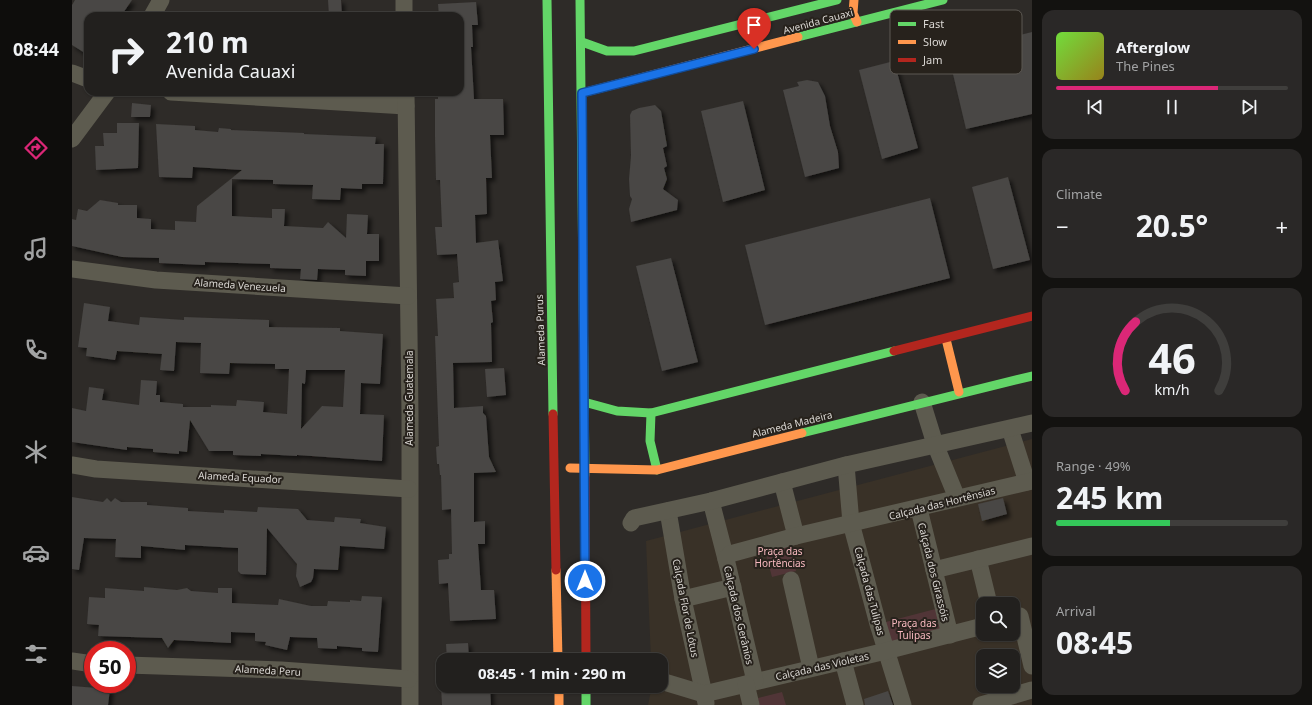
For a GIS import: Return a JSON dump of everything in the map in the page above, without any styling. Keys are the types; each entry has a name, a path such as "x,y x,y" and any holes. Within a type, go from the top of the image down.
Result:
{"street":[{"path":"154,12 161,0"},
{"path":"404,0 404,12"},
{"name":"Alameda Purus","path":"547,0 549,250 558,653"},
{"path":"580,0 582,42 586,653"},
{"path":"854,0 853,13 858,22"},
{"name":"Avenida Cauaxi","path":"904,10 943,0"},
{"path":"837,6 841,27"},
{"name":"Avenida Cauaxi","path":"582,42 601,50 614,53 647,52 837,6"},
{"name":"Avenida Cauaxi","path":"582,93 890,14"},
{"path":"647,66 653,74"},
{"path":"72,73 84,78"},
{"path":"72,140 104,96"},
{"path":"305,96 406,99"},
{"name":"Alameda Guatemala","path":"406,99 410,705"},
{"name":"Alameda Venezuela","path":"72,269 156,280 408,296"},
{"path":"584,402 620,413 651,413 1032,316"},
{"path":"946,339 959,392"},
{"name":"Alameda Madeira","path":"555,468 657,470 959,392 1032,376"},
{"path":"922,402 935,444 957,498"},
{"path":"651,413 650,441 657,470"},
{"path":"631,522 634,518 711,501 846,465 1032,423"},
{"path":"1010,429 1029,482"},
{"name":"Alameda Equador","path":"72,465 96,469 409,489"},
{"name":"Calçada das Tulipas","path":"846,465 851,524 886,651 903,705"},
{"path":"782,482 796,536"},
{"name":"Calçada das Hortênsias","path":"851,524 1029,482"},
{"path":"711,501 726,559"},
{"name":"Calçada dos Girassóis","path":"919,509 950,635"},
{"name":"Calçada Flor de Lótus","path":"668,511 683,599 705,699"},
{"name":"Calçada dos Gerânios","path":"752,705 750,683 733,587 726,559 730,554 796,536 851,524"},
{"path":"934,570 1032,546"},
{"path":"978,559 987,597"},
{"path":"791,580 811,668"},
{"path":"683,599 733,587"},
{"path":"1022,616 1032,666"},
{"name":"Calçada das Violetas","path":"705,699 750,683 976,628"},
{"path":"72,661 84,663"},
{"path":"842,661 855,705"},
{"name":"Alameda Peru","path":"136,665 281,670 410,680"},
{"path":"668,684 705,699"},
{"path":"981,705 1032,690"},
{"path":"559,693 559,705"},
{"path":"586,693 586,705"}],"shaded area":[{"path":"1032,439 1032,705 648,705 651,693 668,693 668,653 651,653 646,541"}],"green space":[{"name":"Praça das Hortências","path":"789,542 796,571 772,577 764,547"},
{"name":"Praça das Tulipas","path":"943,607 950,635 886,651 878,624"},
{"path":"782,692 786,705 759,705 758,698"}],"building":[{"path":"75,0 132,0 124,12 84,12 84,52 72,45 72,5"},
{"path":"328,0 341,0 342,12 329,12"},
{"path":"476,2 478,25 472,25 473,47 471,47 474,99 503,99 504,135 490,135 492,178 486,178 487,214 475,215 476,243 498,240 503,281 495,282 496,300 491,301 493,322 491,323 492,362 453,363 454,408 483,406 483,413 486,416 489,457 496,472 474,473 474,522 485,521 485,544 478,544 481,590 494,590 496,619 450,621 448,583 439,584 438,560 449,559 449,554 452,554 451,509 442,510 441,475 439,464 437,464 436,447 439,446 435,336 438,336 436,299 454,298 453,283 459,282 457,254 437,255 435,227 442,227 440,180 436,180 435,99 438,99 438,96 464,96 464,12 439,12 438,4"},
{"path":"1032,32 1032,114 966,129 953,74 1022,74 1022,34"},
{"path":"890,62 890,74 898,74 918,148 882,159 859,70"},
{"path":"807,80 818,82 825,96 830,126 838,152 839,168 805,177 783,90 799,86 797,82"},
{"path":"743,101 765,190 723,202 701,111"},
{"path":"132,103 151,105 150,117 131,117"},
{"path":"655,105 661,111 667,146 663,148 667,166 664,168 667,179 663,189 678,200 677,210 631,222 629,209 632,199 630,196 629,179 631,156 630,115 632,111 639,108"},
{"path":"117,123 139,123 138,168 96,170 95,146 104,146 103,133 117,133"},
{"path":"156,124 195,126 195,130 218,132 219,128 231,130 376,137 375,144 384,144 383,184 362,184 362,189 341,188 340,200 312,199 313,185 273,184 273,180 232,179 232,216 272,218 272,209 285,209 284,226 323,228 328,222 346,238 347,214 368,215 367,234 379,234 379,261 366,261 366,276 345,275 345,270 318,269 317,280 300,279 301,269 270,268 270,264 205,262 205,265 159,263 159,258 122,257 72,246 72,219 76,220 78,209 87,211 100,200 118,203 118,205 137,205 137,218 151,219 151,229 175,230 175,221 196,222 197,206 242,170 193,167 192,178 159,177"},
{"path":"1008,177 1030,260 993,269 972,187"},
{"path":"930,198 950,278 765,325 745,245"},
{"path":"671,258 698,362 662,371 636,266"},
{"path":"84,303 110,307 108,321 139,325 140,317 184,320 184,317 269,320 269,327 340,328 340,331 383,334 380,384 361,383 360,414 384,415 382,461 297,455 233,455 233,451 209,451 190,420 187,452 179,451 179,454 153,452 153,449 127,447 127,450 72,442 72,408 86,411 89,387 104,389 102,400 139,405 141,380 157,381 156,395 160,395 160,402 183,404 183,407 211,407 211,405 236,406 237,400 264,402 263,412 287,414 289,369 275,369 275,364 230,363 229,374 200,373 201,343 176,342 174,371 160,370 162,354 117,351 115,360 86,356 87,348 78,347","holes":["306,370 345,370 343,407 322,406 301,429 302,383 305,384"]},
{"path":"504,368 506,395 487,397 485,369"},
{"path":"72,497 103,502 107,498 111,502 115,498 121,502 147,502 147,505 188,508 188,511 224,513 224,510 257,512 258,507 298,509 307,520 334,522 335,517 361,519 360,523 386,527 384,549 340,546 338,570 314,569 311,582 300,587 296,576 297,564 267,528 266,575 241,574 238,571 238,548 185,545 185,550 141,546 141,558 115,557 116,539 84,538 79,570 72,569"},
{"path":"1003,498 1007,514 982,521 978,504"},
{"path":"144,587 177,590 187,588 191,591 218,593 218,588 232,588 232,603 278,605 279,599 311,606 327,606 328,601 350,602 350,600 361,601 362,596 382,597 378,652 362,651 362,648 337,646 337,649 318,648 317,638 290,637 287,650 265,645 266,642 255,641 255,633 231,632 231,643 174,640 168,648 162,638 98,636 99,625 87,624 89,597 105,598 105,588 144,591"},
{"path":"468,643 469,653 447,653 446,644"},
{"path":"72,686 84,687 84,693 110,693 108,705 72,705"},
{"path":"888,691 893,705 865,705 864,699"},
{"path":"441,693 490,693 491,705 442,705"}],"traffic: fast":[{"path":"547,0 553,414"},
{"path":"580,0 585,475"},
{"path":"582,42 607,51 634,51 837,0"},
{"path":"904,10 943,0"},
{"path":"798,37 890,14"},
{"path":"584,402 617,411 651,413 894,351"},
{"path":"802,433 1032,376"},
{"path":"651,413 650,441 657,470"},
{"path":"586,693 586,705"}],"traffic: slow":[{"path":"854,0 853,13 857,22"},
{"path":"582,93 798,37"},
{"path":"946,339 959,392"},
{"path":"570,468 657,470 802,433"},
{"path":"556,570 558,653"},
{"path":"559,693 559,705"}],"traffic: jam":[{"path":"894,351 1032,316"},
{"path":"553,414 556,570"},
{"path":"585,475 586,653"}],"route":[{"path":"585,581 582,93 754,49"}]}
